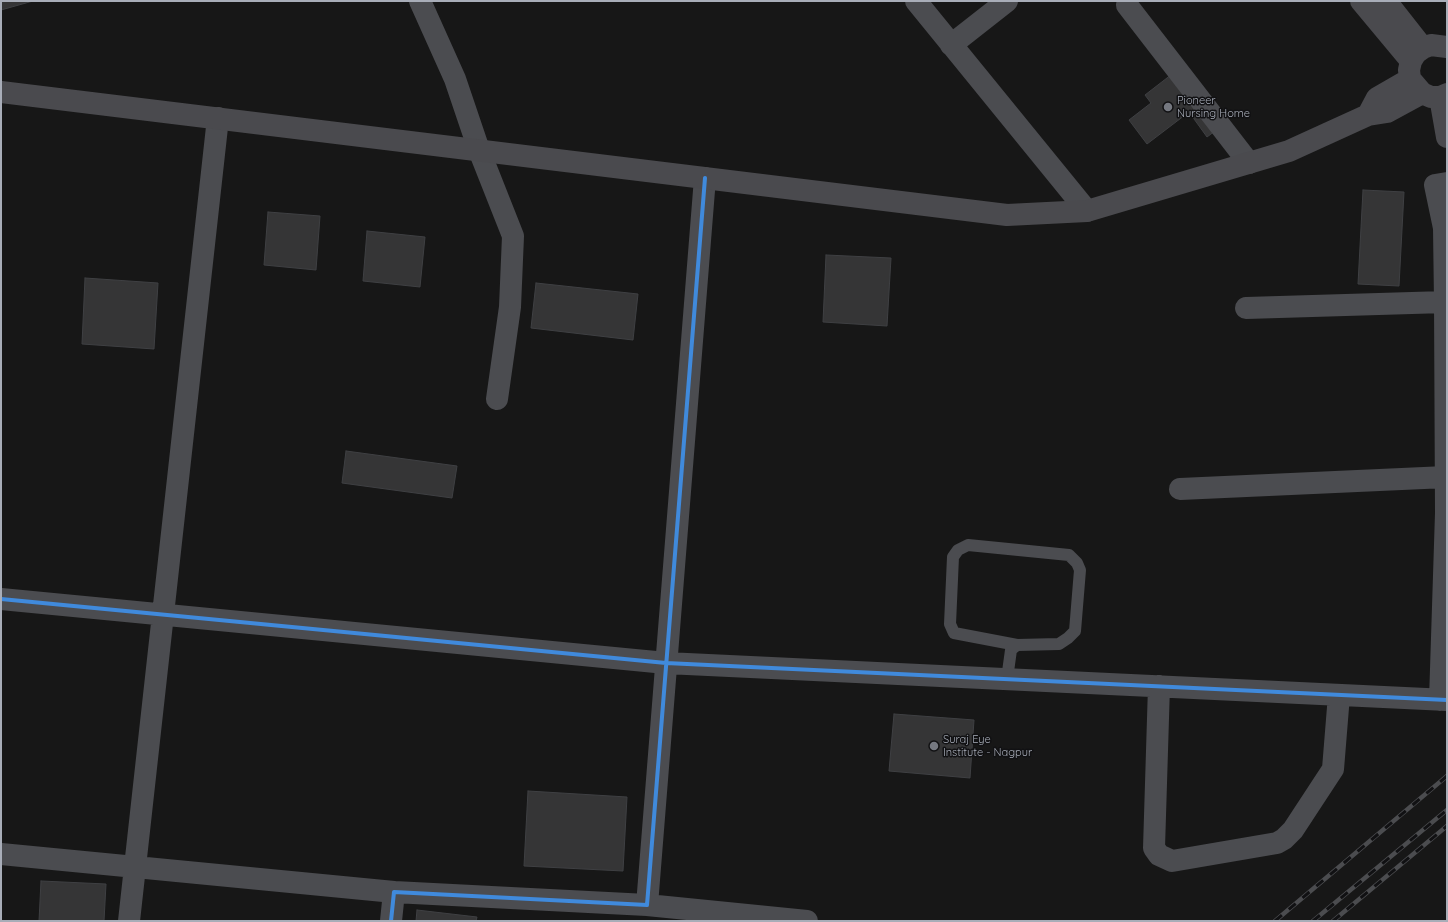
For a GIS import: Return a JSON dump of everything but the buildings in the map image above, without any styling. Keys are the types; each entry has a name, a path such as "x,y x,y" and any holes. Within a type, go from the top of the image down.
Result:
{"main road":[{"path":"1361,1 1426,79"},
{"path":"1386,1 1426,79 1447,137"},
{"path":"1,92 1007,215 1087,211 1289,151 1368,115 1387,112 1426,79 1431,45 1447,47"}],"street":[{"path":"420,1 455,79 479,150 513,236 510,307 497,399"},
{"path":"916,1 1087,211"},
{"path":"951,45 1008,1"},
{"path":"1127,5 1249,163"},
{"path":"129,921 218,118"},
{"path":"647,905 706,178"},
{"path":"1,599 666,663 1444,700 1446,477 1444,228 1435,185 1447,183"},
{"path":"1246,308 1445,302"},
{"path":"1180,489 1446,477"},
{"path":"1158,686 1154,848 1159,855 1172,861 1277,843 1293,830 1333,769 1339,695"},
{"path":"1,854 394,892 647,905 693,915 807,921"},
{"path":"391,921 394,892"}],"lane":[{"path":"1007,679 1011,650 1017,645 1058,644 1068,638 1075,631 1080,570 1077,563 1069,555 968,545 958,550 953,557 950,624 954,633 1017,645"}],"railway":[{"path":"1275,921 1447,776"},
{"path":"1313,921 1447,810"},
{"path":"1333,921 1447,826"}],"cycle path":[{"path":"391,921 394,892 647,905 705,178"},
{"path":"1,599 666,663 1447,700"}],"place":[{"name":"Pioneer Nursing Home","path":"1168,107"},
{"name":"Suraj Eye Institute - Nagpur","path":"934,746"}]}
